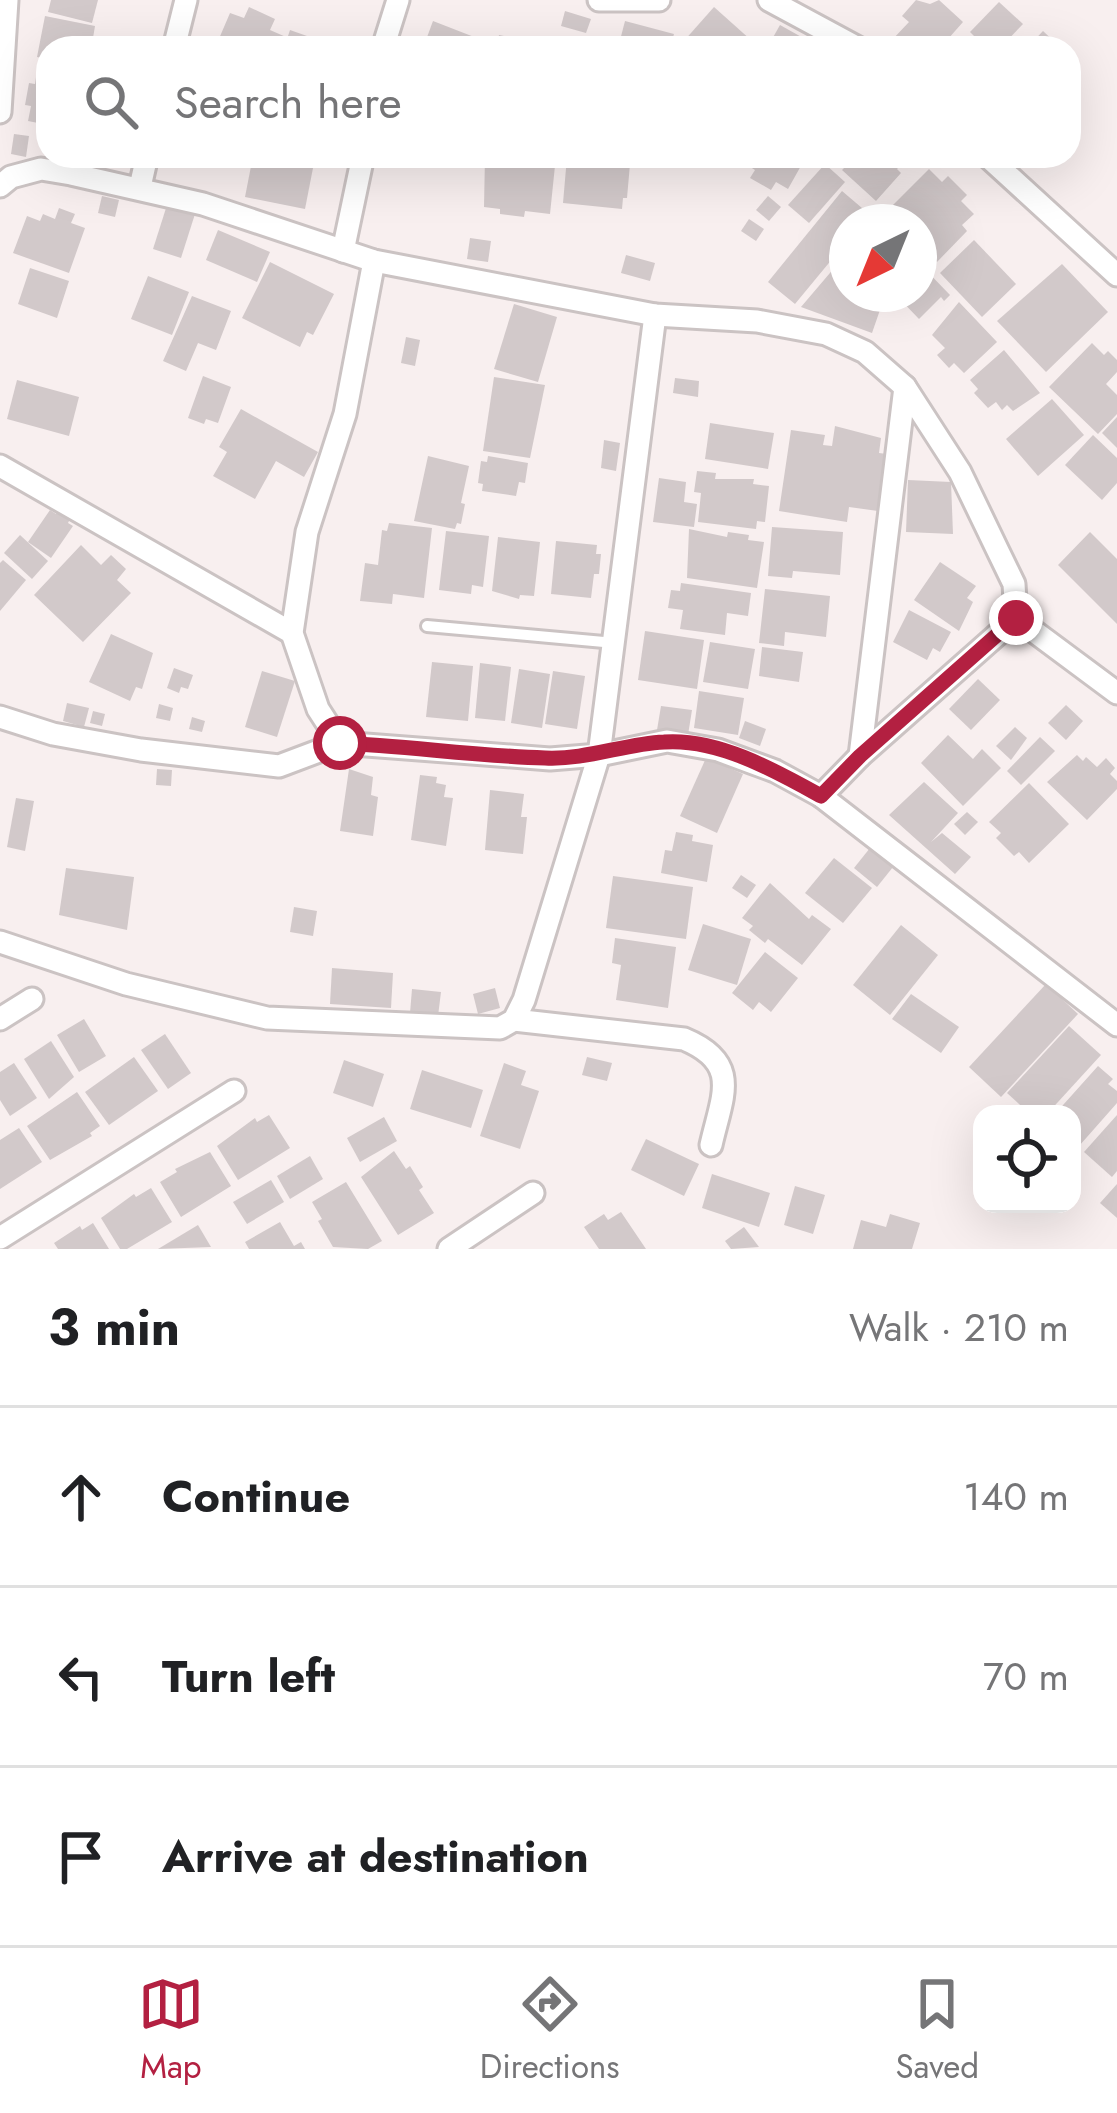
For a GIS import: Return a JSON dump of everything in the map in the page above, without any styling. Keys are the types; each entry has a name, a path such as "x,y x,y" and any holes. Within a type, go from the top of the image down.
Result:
{"street":[{"path":"0,112 7,0"},
{"path":"177,36 186,0"},
{"path":"387,36 398,0"},
{"path":"599,0 659,0"},
{"path":"769,0 836,36"},
{"path":"140,187 145,168"},
{"path":"343,251 360,168"},
{"path":"999,168 1117,275"},
{"path":"0,186 11,177 41,169 140,187 374,261 656,315 757,321 826,334 865,352 905,387 960,472 1014,584 1016,618"},
{"path":"340,743 318,709 292,633 307,532 345,414 374,261"},
{"path":"0,942 126,984 267,1018 500,1028 514,1020 598,755 656,315"},
{"path":"860,756 905,387"},
{"path":"0,466 292,633"},
{"path":"1016,618 1117,693"},
{"path":"821,796 1016,618"},
{"path":"0,718 119,746 279,766 340,743 550,759 667,741 718,750 775,771 821,796 1117,1024"},
{"path":"0,1019 32,999"},
{"path":"514,1020 684,1040 705,1048 721,1064 725,1080 711,1145"},
{"path":"0,1238 234,1090"},
{"path":"449,1249 533,1192"}],"lane":[{"path":"427,626 615,644"}],"building":[{"path":"51,0 98,0 92,23 48,12"},
{"path":"916,0 930,4 939,0 963,22 951,36 896,36 909,22 902,16"},
{"path":"999,2 1023,24 1012,36 970,32"},
{"path":"249,7 275,19 270,30 284,36 220,36 230,13 244,18"},
{"path":"714,7 746,36 688,36"},
{"path":"565,11 591,19 586,33 561,26"},
{"path":"45,16 95,26 93,36 41,36"},
{"path":"433,21 472,36 427,36"},
{"path":"625,21 674,34 673,36 621,36"},
{"path":"780,25 800,36 774,36"},
{"path":"36,77 36,123 28,121 31,106 25,105 29,83 35,84"},
{"path":"14,134 29,136 26,157 11,154"},
{"path":"251,168 313,168 305,209 245,197"},
{"path":"485,168 555,168 550,214 525,211 524,217 484,207"},
{"path":"566,168 630,168 622,209 563,203"},
{"path":"752,168 800,168 788,189 776,182 771,190 750,178"},
{"path":"821,168 829,168 845,182 809,223 788,205"},
{"path":"898,168 901,173 876,201 842,170"},
{"path":"929,169 942,182 948,176 967,195 961,201 974,214 962,225 967,231 937,262 937,204 894,204"},
{"path":"842,191 857,204 831,204"},
{"path":"102,196 119,200 115,217 98,213"},
{"path":"768,196 781,207 769,221 756,210"},
{"path":"167,205 195,214 181,258 153,249"},
{"path":"829,207 829,263 795,304 768,282"},
{"path":"59,208 75,214 71,223 85,228 69,273 13,253 27,216 40,221 43,214 55,219"},
{"path":"749,219 764,229 756,241 741,231"},
{"path":"218,230 270,252 257,282 206,260"},
{"path":"470,238 491,241 488,262 467,259"},
{"path":"974,240 1016,284 982,317 940,273"},
{"path":"626,255 655,263 650,281 621,273"},
{"path":"270,262 334,294 313,335 307,332 300,347 242,318"},
{"path":"1062,264 1108,312 1046,372 997,321"},
{"path":"30,268 69,281 57,318 18,304"},
{"path":"829,274 829,312 879,312 872,333 801,307"},
{"path":"148,276 189,292 172,335 131,319"},
{"path":"937,282 950,295 944,301 941,297 937,301"},
{"path":"192,296 231,311 216,350 198,343 186,371 163,361"},
{"path":"959,302 997,342 964,373 954,363 949,368 937,355 945,348 932,335"},
{"path":"514,304 557,317 538,382 494,369"},
{"path":"406,337 420,340 415,366 401,363"},
{"path":"1092,343 1117,360 1117,372 1106,384 1117,395 1117,414 1098,434 1049,387"},
{"path":"1004,350 1040,393 1013,411 1007,405 1002,410 996,402 988,408 974,393 978,389 970,380"},
{"path":"203,376 231,387 218,423 188,418"},
{"path":"494,377 545,385 530,458 483,451"},
{"path":"675,378 699,381 698,397 673,393"},
{"path":"17,380 79,397 69,436 7,419"},
{"path":"1052,399 1084,435 1038,476 1006,439"},
{"path":"241,409 318,452 304,477 276,461 255,499 213,476 227,452 219,447"},
{"path":"1117,417 1117,448 1102,433"},
{"path":"710,423 774,433 768,469 705,459"},
{"path":"835,426 881,438 879,453 887,454 878,511 849,507 847,522 779,511 791,430 825,435 823,445 832,446"},
{"path":"1093,435 1117,458 1117,483 1102,500 1065,465"},
{"path":"604,440 620,443 616,471 601,468"},
{"path":"428,456 469,466 461,524 455,529 414,521"},
{"path":"488,456 528,463 525,483 519,482 516,496 482,491 483,484 478,483 481,461 487,462"},
{"path":"697,471 716,473 715,479 754,479 753,484 769,486 765,522 757,521 756,529 698,522"},
{"path":"659,478 686,482 684,502 697,504 694,527 653,522"},
{"path":"908,480 951,482 953,534 906,532"},
{"path":"50,510 56,514 58,510 73,526 51,558 28,542"},
{"path":"389,523 432,528 424,598 393,594 392,604 360,601 365,563 378,565 382,530 387,531"},
{"path":"772,527 843,532 840,575 793,571 792,578 768,576"},
{"path":"689,529 727,537 728,532 749,535 748,540 764,542 757,588 687,578"},
{"path":"446,531 489,536 483,587 472,585 471,594 439,590"},
{"path":"1090,532 1117,559 1117,624 1058,565"},
{"path":"20,535 48,561 32,579 4,553"},
{"path":"498,537 540,542 534,596 520,595 519,599 492,591"},
{"path":"556,541 597,545 599,574 594,574 591,598 551,594"},
{"path":"81,545 101,565 111,555 126,569 117,580 131,593 83,642 34,595"},
{"path":"3,560 26,580 0,611 0,563"},
{"path":"940,562 976,586 967,598 973,602 959,631 914,600"},
{"path":"681,583 751,593 748,616 727,613 725,635 680,629 683,610 668,608 671,590 680,591"},
{"path":"765,589 830,596 826,637 785,632 784,646 759,643"},
{"path":"909,610 951,632 940,652 933,648 927,660 893,642"},
{"path":"645,631 704,640 697,689 638,680"},
{"path":"111,634 153,653 142,689 136,687 130,701 89,682"},
{"path":"710,642 755,649 748,689 703,682"},
{"path":"762,647 803,652 799,682 759,676"},
{"path":"432,662 473,666 468,721 426,717"},
{"path":"480,663 511,667 505,721 475,718"},
{"path":"174,668 193,675 188,689 181,687 179,693 167,688"},
{"path":"519,669 550,674 542,728 511,723"},
{"path":"262,671 295,681 277,737 245,727"},
{"path":"553,671 585,676 577,729 545,724"},
{"path":"978,679 1000,700 971,730 949,709"},
{"path":"699,691 744,698 738,735 694,728"},
{"path":"67,703 89,708 84,727 63,721"},
{"path":"159,704 173,708 170,721 156,718"},
{"path":"1066,705 1083,721 1066,740 1048,723"},
{"path":"661,706 692,710 688,735 657,730"},
{"path":"93,711 105,714 102,726 90,723"},
{"path":"192,717 205,721 202,732 189,729"},
{"path":"745,721 766,729 760,746 739,738"},
{"path":"1015,727 1027,738 1011,760 996,746"},
{"path":"948,735 973,759 982,749 1001,768 963,806 921,763"},
{"path":"1040,737 1055,751 1021,785 1007,771"},
{"path":"1077,755 1097,767 1106,758 1115,768 1110,774 1117,781 1117,789 1087,820 1047,782"},
{"path":"706,758 743,774 717,833 680,816"},
{"path":"157,769 172,770 171,786 156,785"},
{"path":"349,769 373,777 371,795 378,797 373,836 340,831"},
{"path":"420,775 437,777 436,783 446,785 444,797 453,798 446,846 411,840"},
{"path":"924,782 958,813 931,842 942,833 971,857 955,874 889,815"},
{"path":"1029,783 1069,824 1029,863 996,838 1001,833 989,822"},
{"path":"490,790 524,794 523,854 485,850"},
{"path":"16,798 34,801 25,851 7,847"},
{"path":"967,812 978,822 965,835 954,824"},
{"path":"676,832 713,845 707,882 661,873 665,850 672,851"},
{"path":"870,848 893,867 877,887 854,868"},
{"path":"834,858 872,888 843,923 805,893"},
{"path":"66,868 134,877 127,930 59,915"},
{"path":"741,875 756,885 747,898 732,888"},
{"path":"613,876 693,887 686,939 606,928"},
{"path":"770,883 809,919 812,915 831,929 802,965 768,939 765,943 742,918"},
{"path":"294,907 317,911 313,936 290,932"},
{"path":"703,924 751,939 737,985 688,970"},
{"path":"901,925 938,955 890,1015 853,985"},
{"path":"615,938 676,947 668,1008 616,1000 621,965 612,963"},
{"path":"765,952 798,978 771,1012 759,1002 753,1010 732,993"},
{"path":"332,968 393,973 391,1008 330,1004"},
{"path":"1046,984 1078,1014 1001,1097 969,1067"},
{"path":"495,988 500,1008 478,1014 473,994"},
{"path":"412,989 441,992 438,1016 410,1013"},
{"path":"911,994 959,1027 941,1053 892,1019"},
{"path":"84,1019 106,1056 79,1072 57,1035"},
{"path":"1069,1026 1101,1055 1055,1105 1020,1105 1007,1093"},
{"path":"165,1034 191,1073 168,1089 141,1050"},
{"path":"51,1041 74,1077 49,1099 24,1059"},
{"path":"134,1057 158,1091 109,1125 85,1092"},
{"path":"587,1057 612,1063 607,1081 582,1075"},
{"path":"344,1060 384,1074 373,1107 333,1093"},
{"path":"14,1063 37,1098 10,1116 0,1100 0,1072"},
{"path":"504,1063 526,1071 521,1085 539,1091 520,1149 480,1136"},
{"path":"1098,1066 1113,1079 1108,1084 1117,1091 1117,1103 1081,1144 1081,1105 1063,1105"},
{"path":"422,1070 483,1090 471,1128 410,1109"},
{"path":"77,1092 100,1126 92,1136 50,1160 27,1126"},
{"path":"269,1115 290,1148 238,1180 217,1146 255,1118 257,1122"},
{"path":"1117,1115 1117,1171 1112,1177 1084,1152"},
{"path":"384,1117 397,1141 360,1162 347,1138"},
{"path":"19,1128 42,1162 0,1189 0,1140"},
{"path":"646,1139 699,1164 684,1196 631,1170"},
{"path":"394,1151 406,1169 410,1166 434,1213 398,1235 361,1177"},
{"path":"210,1152 231,1186 181,1217 160,1182"},
{"path":"310,1156 323,1179 290,1199 277,1176"},
{"path":"712,1174 770,1193 759,1227 702,1208"},
{"path":"271,1180 284,1202 247,1224 233,1202"},
{"path":"346,1182 382,1241 368,1249 333,1247 318,1221 322,1219 312,1202"},
{"path":"1117,1184 1117,1218 1100,1203"},
{"path":"795,1186 825,1195 813,1234 784,1225"},
{"path":"151,1188 172,1222 120,1249 101,1218 134,1194"},
{"path":"621,1212 646,1249 599,1249 584,1227 604,1214 608,1220"},
{"path":"890,1214 920,1223 912,1249 853,1249 861,1220 886,1227"},
{"path":"280,1222 294,1246 301,1242 305,1249 249,1249 245,1242"},
{"path":"93,1223 109,1249 58,1249 54,1243 80,1226 82,1230"},
{"path":"198,1225 211,1247 158,1249"},
{"path":"744,1227 759,1247 731,1249 725,1241"}],"route":[{"path":"340,743 550,759 667,741 718,750 775,771 821,796 1016,618"}]}
